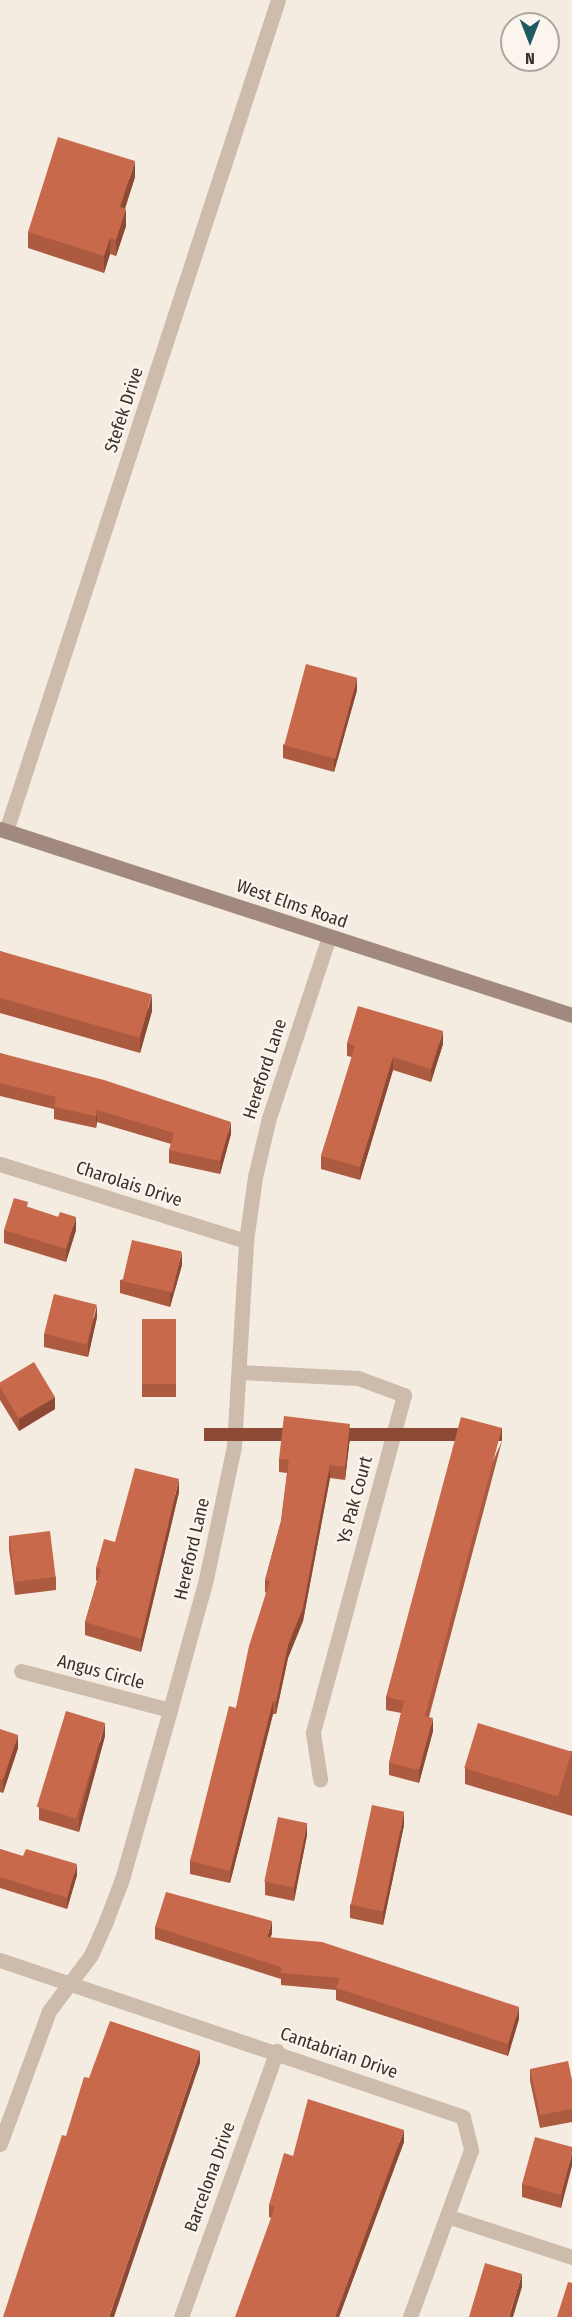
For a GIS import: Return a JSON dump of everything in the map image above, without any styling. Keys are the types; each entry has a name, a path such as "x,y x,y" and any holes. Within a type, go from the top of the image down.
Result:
{"main road":[{"name":"West Elms Road","path":"3,830 572,1015"}],"street":[{"name":"Stefek Drive","path":"3,830 278,0"},
{"name":"Hereford Lane","path":"0,2144 34,2045 49,2011 91,1955 122,1880 170,1710 234,1446 246,1242 255,1177 268,1118 329,937"},
{"name":"Charolais Drive","path":"0,1164 246,1242"},
{"name":"Ys Pak Court","path":"239,1372 357,1378 404,1395 312,1733 320,1779"},
{"name":"Angus Circle","path":"21,1671 170,1710"},
{"name":"Cantabrian Drive","path":"0,1960 277,2051 463,2117 471,2150 410,2317"},
{"name":"Barcelona Drive","path":"181,2317 277,2051"},
{"path":"447,2216 572,2257"}],"building":[{"path":"58,137 135,161 120,207 126,209 116,240 110,238 104,256 28,232"},
{"path":"306,664 357,678 335,759 284,745"},
{"path":"0,951 152,995 139,1038 0,998"},
{"path":"358,1006 443,1031 431,1069 393,1057 360,1167 321,1156 355,1046 347,1043"},
{"path":"0,1053 104,1080 231,1122 220,1161 169,1150 174,1133 97,1110 96,1116 54,1107 56,1097 0,1083"},
{"path":"14,1198 28,1202 27,1207 58,1217 60,1212 76,1217 66,1249 4,1230"},
{"path":"132,1240 182,1251 172,1292 123,1281"},
{"path":"54,1294 97,1305 87,1344 44,1334"},
{"path":"142,1319 176,1319 176,1384 142,1384"},
{"path":"34,1362 55,1397 19,1419 0,1387 0,1382"},
{"path":"284,1416 350,1424 345,1467 330,1465 303,1608 288,1645 276,1702 273,1701 230,1871 190,1861 229,1706 236,1708 249,1646 270,1581 265,1580 281,1521 289,1460 279,1459"},
{"path":"461,1417 502,1428 425,1716 433,1718 419,1770 389,1763 404,1701 386,1697"},
{"path":"135,1468 179,1479 141,1639 85,1622 101,1569 96,1568 104,1539 115,1542"},
{"path":"50,1531 56,1577 15,1582 9,1536"},
{"path":"66,1711 105,1723 76,1819 37,1807"},
{"path":"478,1723 572,1752 558,1797 464,1768"},
{"path":"0,1729 18,1735 3,1780 0,1779"},
{"path":"372,1805 404,1812 383,1912 351,1905"},
{"path":"278,1817 307,1823 294,1888 264,1882"},
{"path":"0,1849 23,1856 26,1849 77,1864 67,1898 0,1877"},
{"path":"166,1892 272,1921 267,1937 322,1942 519,2007 508,2044 336,1988 340,1978 281,1973 281,1967 155,1927"},
{"path":"110,2021 200,2051 109,2317 3,2317 62,2135 66,2136 84,2077 89,2078"},
{"path":"568,2061 572,2080 572,2109 540,2115 530,2069"},
{"path":"308,2099 404,2130 335,2317 235,2317 275,2207 269,2205 284,2153 293,2156"},
{"path":"535,2137 572,2147 561,2195 522,2184"},
{"path":"485,2263 522,2274 509,2317 469,2317"},
{"path":"568,2282 572,2283 572,2317 557,2317"}]}
